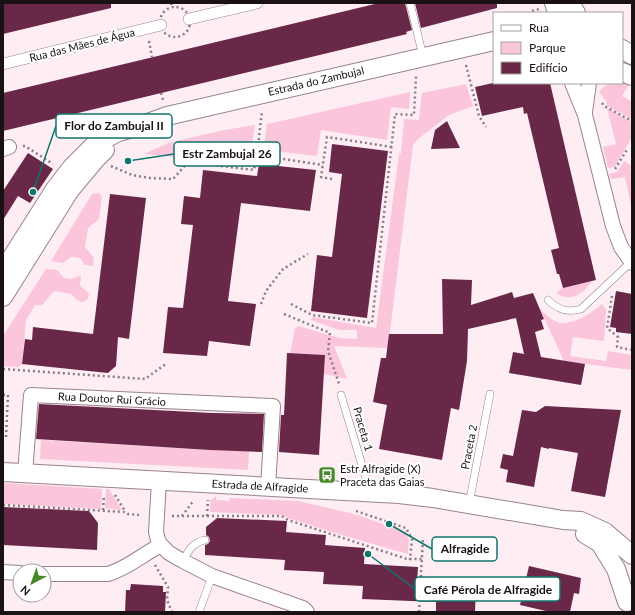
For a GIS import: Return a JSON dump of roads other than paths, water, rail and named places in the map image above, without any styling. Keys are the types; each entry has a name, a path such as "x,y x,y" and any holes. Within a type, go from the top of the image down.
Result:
{"street":[{"path":"189,19 257,3"},
{"path":"570,3 575,12"},
{"name":"Rua das Mães de Água","path":"3,64 161,25"},
{"name":"Estrada do Zambujal","path":"3,271 67,172 94,145 118,132 167,116 493,40"},
{"path":"623,50 632,55"},
{"path":"572,84 585,115 613,226 621,247 631,262"},
{"path":"585,115 589,86"},
{"name":"Estrada do Zambujal","path":"3,297 70,190 95,160 116,140 140,126"},
{"name":"Rua Doutor Rui Grácio","path":"25,474 31,395 273,406 268,487"},
{"name":"Estrada de Alfragide","path":"3,472 399,494 563,520 581,521 604,532 632,555"},
{"path":"159,481 156,532 161,545 169,553 212,576 303,608 307,612"},
{"name":"Estrada de Alfragide","path":"563,520 600,543 616,569 629,602"},
{"path":"52,574 108,574 116,572 147,552 161,545"}],"lane":[{"path":"410,3 420,57"},
{"path":"548,300 555,307 563,310 574,311 581,309 631,262"},
{"name":"Praceta 1","path":"341,394 370,492"},
{"name":"Praceta 2","path":"468,504 490,394"},
{"path":"182,561 194,544 205,540"},
{"path":"199,612 212,576"}],"place":[{"name":"Estr Zambujal 26","path":"128,161"},
{"name":"Flor do Zambujal II","path":"33,192"},
{"name":"Estr Alfragide (X) Praceta das Gaias","path":"327,475"},
{"name":"Alfragide","path":"389,524"},
{"name":"Café Pérola de Alfragide","path":"368,554"}]}
